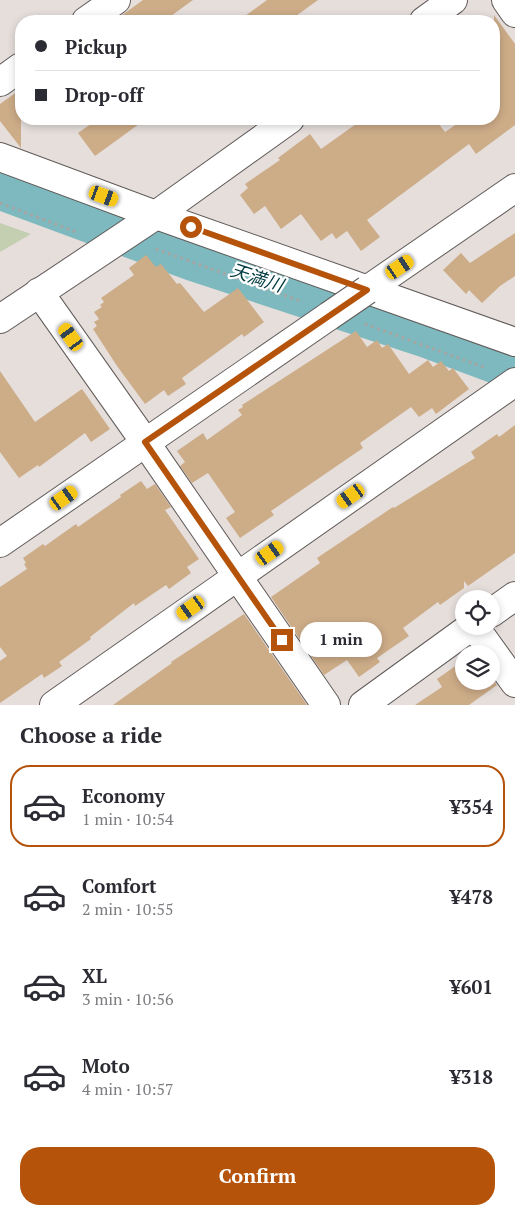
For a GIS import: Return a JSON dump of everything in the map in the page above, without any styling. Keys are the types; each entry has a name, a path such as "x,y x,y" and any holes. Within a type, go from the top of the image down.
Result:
{"street":[{"path":"95,15 116,0"},
{"path":"432,15 453,0"},
{"path":"506,0 515,13"},
{"path":"0,82 15,71"},
{"path":"0,319 156,215 282,125"},
{"path":"0,157 156,215 515,342"},
{"path":"0,543 515,188"},
{"path":"39,292 326,705"},
{"path":"54,705 515,382"},
{"path":"500,607 515,596"},
{"path":"363,705 460,635"},
{"path":"480,635 515,683"}],"path":[{"path":"0,203 111,245"}],"green space":[{"path":"0,223 31,234 0,252"}],"building":[{"path":"143,0 193,0 172,15 122,15"},
{"path":"267,0 318,0 297,15 246,15"},
{"path":"500,23 515,44 515,125 476,154 469,144 367,220 380,237 361,251 347,231 336,239 332,233 321,241 301,214 281,229 265,206 254,214 240,195 248,188 245,184 280,160 278,158 310,134 321,149 355,125 440,125 445,132 455,125 500,125"},
{"path":"15,93 15,125 21,125 21,148 0,121 0,104"},
{"path":"89,125 138,125 95,156 78,133"},
{"path":"515,233 515,276 500,286 482,303 469,290 466,294 443,270 461,253 470,263"},
{"path":"146,255 156,267 161,264 204,312 238,288 264,322 244,337 242,334 182,378 186,384 168,396 164,390 145,404 93,329 97,326 94,322 99,319 94,312 102,307 100,305 104,302 101,298 134,275 129,268"},
{"path":"356,331 367,347 377,340 382,348 388,344 409,374 428,360 433,367 441,361 449,371 453,368 469,389 436,414 432,408 419,417 411,407 360,443 363,448 271,511 274,515 240,538 226,518 235,512 208,473 192,483 180,466 185,462 177,451 203,433 207,440 242,415 238,410 243,407 242,405"},
{"path":"0,371 35,422 82,389 110,429 91,442 85,433 39,467 38,465 19,478 0,452"},
{"path":"515,425 515,553 468,586 464,581 464,588 455,590 455,594 440,605 438,602 403,628 409,636 377,658 380,662 359,677 347,660 324,675 271,597 320,563 317,558 393,507 475,458 471,452 497,434 499,437"},
{"path":"141,481 147,489 155,484 171,507 165,510 199,559 187,567 191,573 169,589 166,585 135,606 134,603 90,637 91,639 59,662 62,666 44,678 42,674 0,703 0,661 7,656 0,647 0,587 27,569 23,558 43,544 45,546 76,524 78,527"},
{"path":"244,614 307,705 113,705 171,662"},
{"path":"455,666 455,690 490,690 469,705 415,705 442,687 437,679"}],"waterway":[{"name":"天満川","path":"0,185 195,257 429,334 515,366"}],"route":[{"path":"191,227 367,290 145,442 282,640"}]}
